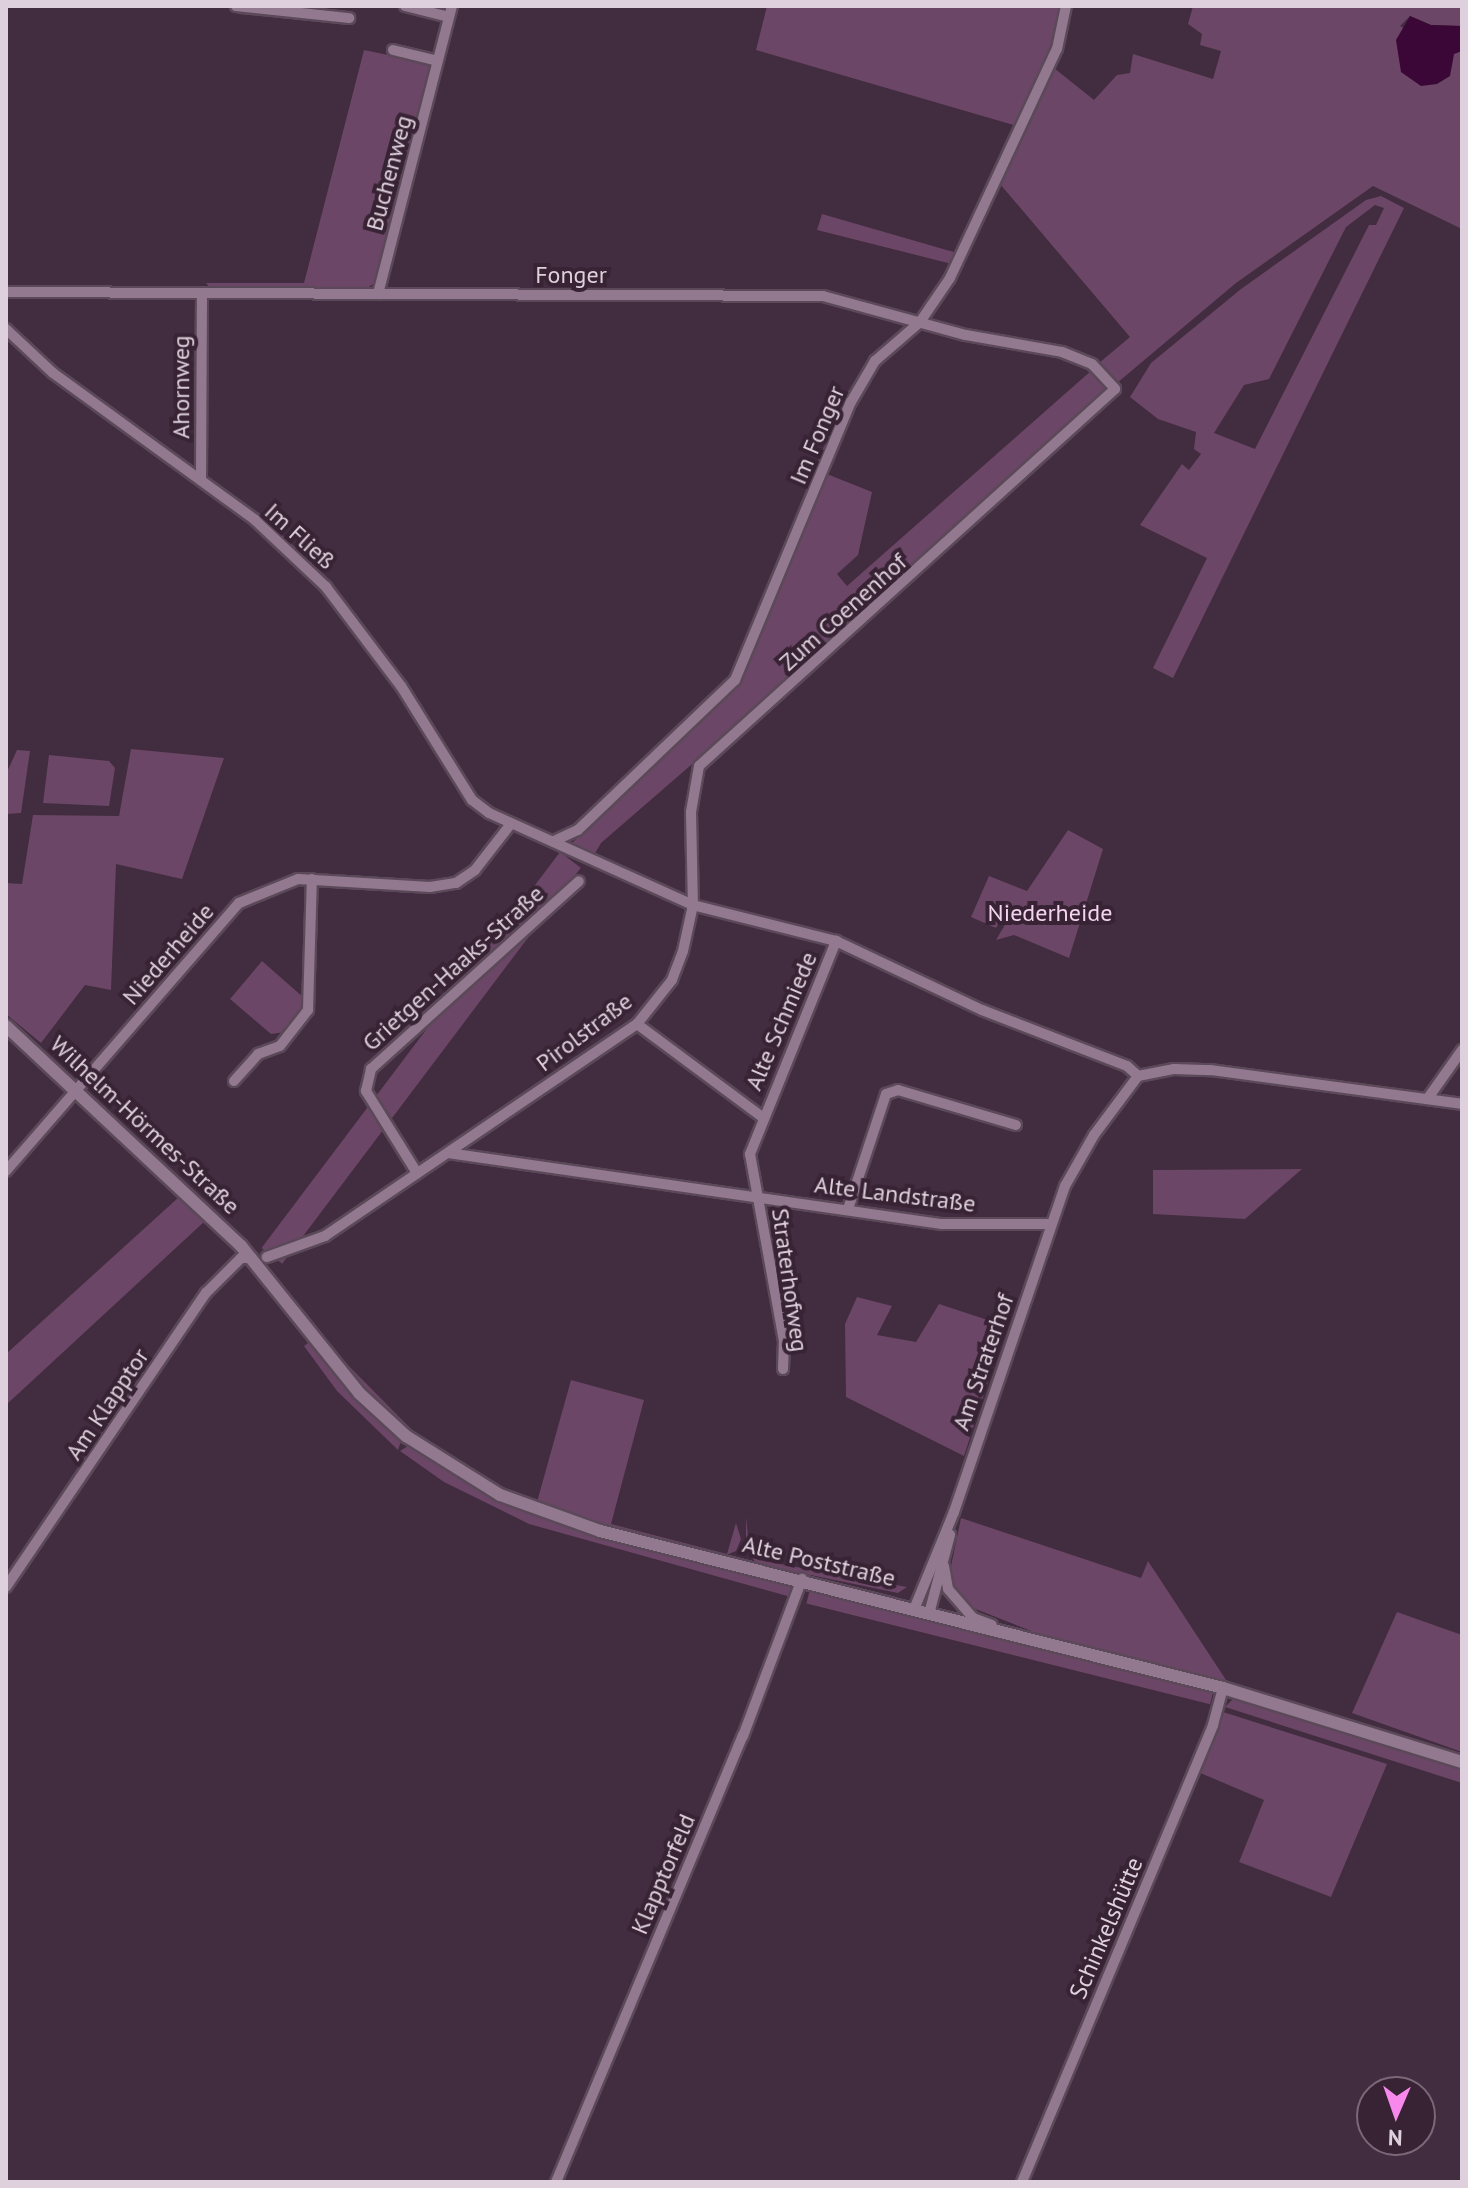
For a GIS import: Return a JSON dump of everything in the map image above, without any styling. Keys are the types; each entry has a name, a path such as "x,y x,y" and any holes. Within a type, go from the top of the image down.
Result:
{"street":[{"path":"236,6 349,18"},
{"name":"Buchenweg","path":"378,294 451,12 405,6"},
{"name":"Im Fonger","path":"554,841 589,820 735,680 851,402 875,361 920,322 950,278 1057,49 1066,6"},
{"path":"393,50 438,61"},
{"name":"Fonger","path":"6,292 823,296 920,322 1062,352 1092,364 1115,389"},
{"name":"Ahornweg","path":"201,480 202,295"},
{"name":"Im Fließ","path":"6,329 53,373 255,520 326,587 401,686 472,800 510,825"},
{"name":"Zum Coenenhof","path":"693,905 691,812 699,766 1115,389"},
{"path":"510,825 554,841 597,866 693,905 836,941 982,1010 1127,1066 1138,1076"},
{"name":"Niederheide","path":"6,1171 239,903 298,879 430,887 456,883 475,870 510,825"},
{"path":"234,1081 258,1054 280,1046 308,1010 312,879"},
{"name":"Grietgen-Haaks-Straße","path":"417,1173 366,1091 371,1069 579,881"},
{"name":"Pirolstraße","path":"448,1153 637,1024 672,980 693,905"},
{"name":"Alte Schmiede","path":"757,1196 750,1154 762,1117 836,941"},
{"name":"Alte Schmiede","path":"637,1024 762,1117"},
{"name":"Wilhelm-Hörmes-Straße","path":"6,1026 252,1258"},
{"path":"1428,1098 1462,1050"},
{"path":"1050,1224 1088,1145 1138,1076 1174,1069 1211,1070 1462,1104"},
{"path":"848,1209 886,1094 898,1090 1016,1125"},
{"path":"267,1257 325,1236 448,1153"},
{"name":"Alte Landstraße","path":"448,1153 942,1224 1050,1224"},
{"name":"Straterhofweg","path":"757,1196 784,1341 783,1369"},
{"name":"Am Straterhof","path":"915,1607 954,1512 1050,1224"},
{"name":"Am Klapptor","path":"6,1587 206,1293 241,1258 252,1258"},
{"name":"Alte Poststraße","path":"252,1258 359,1393 450,1468 500,1495 600,1531 930,1610 1223,1688 1462,1762"},
{"name":"Am Straterhof","path":"930,1610 944,1566 954,1512"},
{"path":"944,1566 948,1589 973,1618 1012,1633"},
{"name":"Klapptorfeld","path":"556,2182 743,1736 802,1579"},
{"name":"Schinkelshütte","path":"1022,2182 1213,1725 1223,1688"}],"green space":[{"path":"767,6 1060,6 1049,54 1017,126 756,50"},
{"path":"1193,6 1462,6 1462,26 1431,25 1410,16 1400,26 1453,54 1462,51 1462,229 1373,186 1236,283 1117,383 1099,363 1130,337 1000,184 1054,68 1094,100 1117,75 1130,73 1133,54 1213,79 1221,51 1200,45 1202,34 1188,24"},
{"path":"243,9 349,21 349,25 238,14"},
{"path":"364,50 388,55 389,51 429,61 432,67 376,282 366,289 211,289 206,283 304,283"},
{"path":"1381,196 1404,208 1173,678 1153,668 1207,558 1140,525 1182,464 1189,470 1201,454 1194,449 1196,432 1158,419 1130,397 1151,363 1241,289 1366,200","holes":["1375,205 1384,208 1376,225 1369,225 1255,449 1214,433 1244,385 1269,379 1346,227"]},
{"path":"822,214 957,253 952,264 817,230"},
{"path":"1092,370 1108,387 863,616 601,843 594,855 572,843 740,681 827,474 872,492 858,555 837,574 847,586"},
{"path":"131,749 224,758 182,879 116,864 111,990 85,985 41,1043 6,1014 6,883 22,884 33,815 119,816"},
{"path":"17,750 30,751 21,813 6,814 6,774"},
{"path":"49,755 109,761 115,768 109,806 43,803"},
{"name":"Niederheide","path":"1068,830 1103,849 1069,958 1014,935 996,940 1006,923 1000,921 996,928 971,917 989,876 1027,891"},
{"path":"560,852 581,868 282,1264 261,1248"},
{"path":"262,961 303,997 304,1010 285,1032 271,1034 230,999"},
{"path":"1302,1169 1245,1219 1153,1214 1153,1170"},
{"path":"179,1197 205,1221 6,1405 6,1354"},
{"path":"283,1288 336,1353 415,1433 496,1484 537,1502 571,1380 644,1400 611,1524 727,1554 736,1523 741,1539 736,1551 724,1556 593,1523 509,1493 475,1476 410,1432 372,1398 331,1353"},
{"path":"857,1297 892,1306 877,1335 916,1342 939,1304 1006,1326 964,1456 846,1397 845,1324"},
{"path":"308,1343 401,1441 398,1450 337,1391 304,1346"},
{"path":"408,1446 518,1510 591,1534 792,1586 791,1597 529,1524 444,1482 400,1451"},
{"path":"746,1517 750,1554 758,1560 907,1587 898,1593 757,1564 746,1550"},
{"path":"961,1518 1141,1578 1148,1561 1228,1683 1036,1633 973,1608 954,1590 949,1576"},
{"path":"810,1589 1214,1690 1210,1704 806,1604"},
{"path":"1397,1612 1462,1635 1462,1752 1352,1713"},
{"path":"1234,1698 1462,1768 1462,1783 1225,1707"},
{"path":"1223,1712 1387,1764 1331,1897 1239,1862 1264,1800 1198,1772"}],"shaded area":[{"path":"1410,16 1431,25 1462,26 1462,51 1454,54 1450,76 1437,84 1421,86 1401,72 1396,40"}]}
